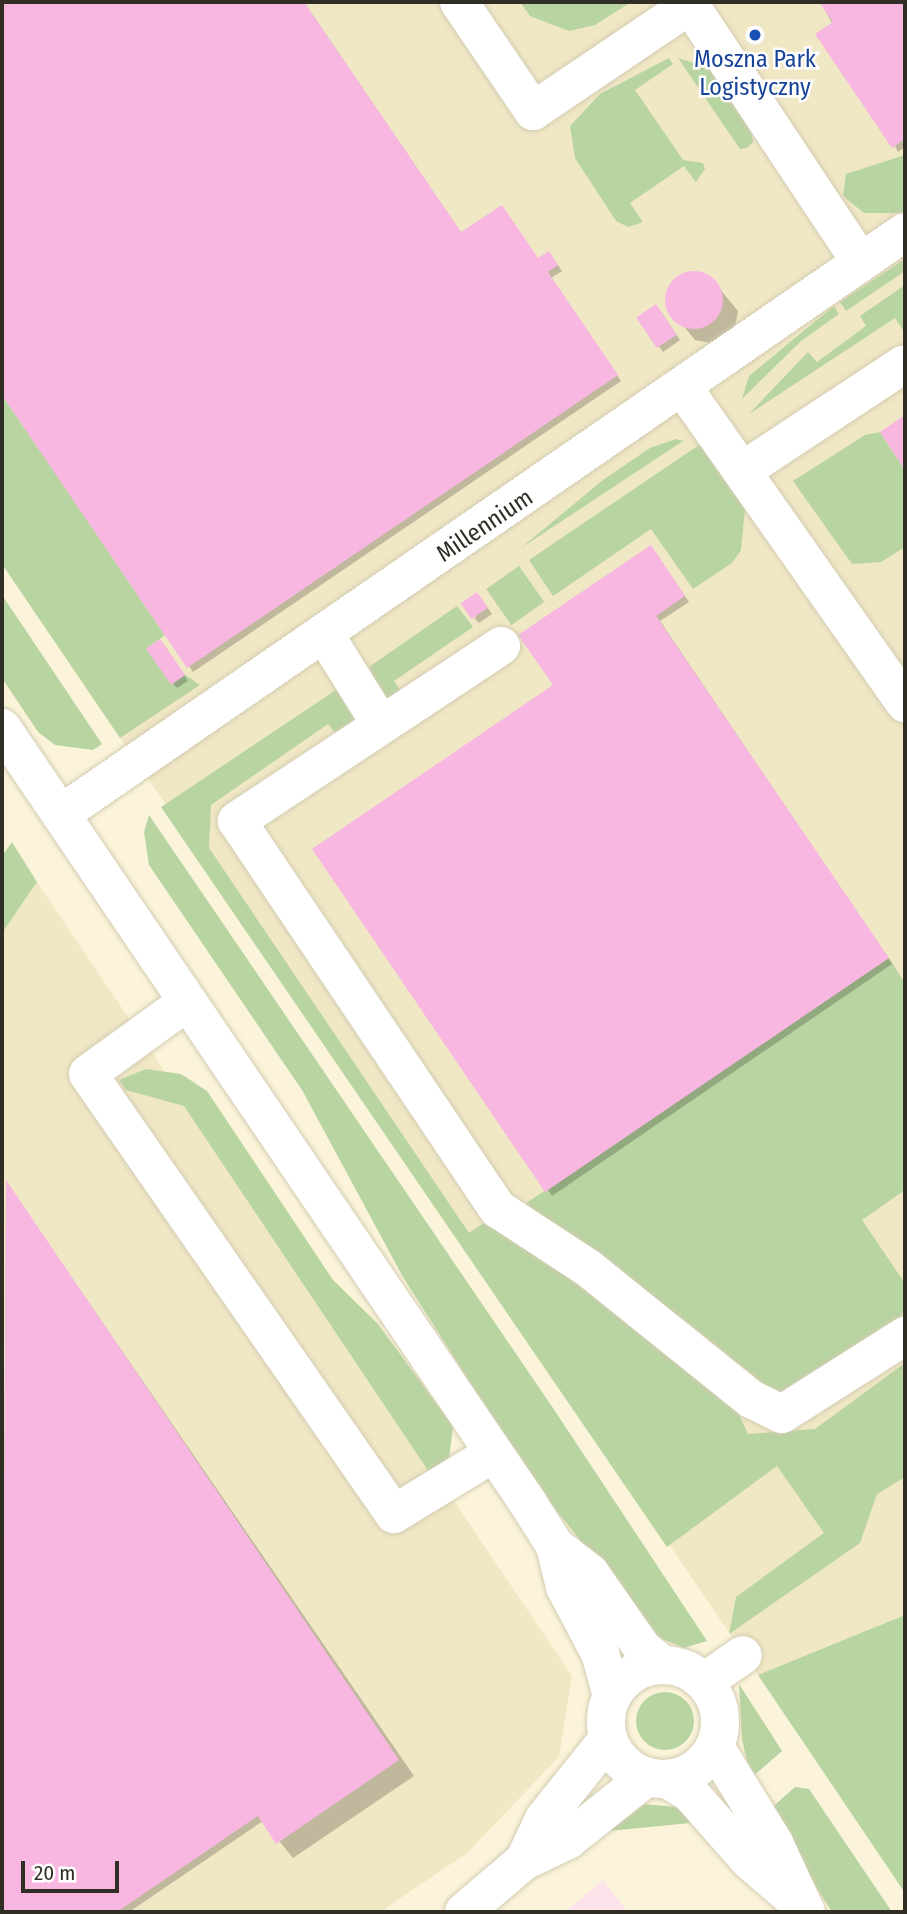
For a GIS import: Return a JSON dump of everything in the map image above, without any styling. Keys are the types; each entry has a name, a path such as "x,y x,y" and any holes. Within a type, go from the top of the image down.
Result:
{"street":[{"path":"459,2 533,111 689,4 861,262"},
{"name":"Millennium","path":"61,814 684,389 905,232"},
{"path":"742,471 903,365"},
{"path":"684,389 905,703"},
{"path":"325,635 381,725"},
{"path":"501,646 237,821 498,1209 588,1268 751,1399 782,1414 905,1336"},
{"path":"2,728 555,1546 590,1573 643,1649 663,1665 704,1682 720,1713 715,1747 695,1770 657,1778 568,1840 524,1861 464,1912"},
{"path":"187,1002 88,1074 96,1086 394,1514 494,1453"},
{"path":"524,1861 544,1819 608,1739 612,1696 600,1653 565,1587 555,1546"},
{"path":"704,1682 743,1655"},
{"path":"612,1696 634,1673 663,1665"},
{"path":"608,1739 627,1767 689,1792 749,1860 803,1908"},
{"path":"715,1747 774,1843 803,1908"}],"shaded area":[{"path":"2,2 905,2 905,1615 758,1675 2,564"},
{"path":"37,882 572,1676 559,1757 467,1853 380,1912 2,1912 2,933"},
{"path":"603,1880 628,1912 565,1912"}],"green space":[{"path":"520,2 631,2 595,25 569,31 530,16"},
{"path":"669,58 673,64 635,90 683,160 703,163 705,169 696,182 684,166 630,203 643,222 628,227 616,221 575,158 570,126 600,94"},
{"path":"678,58 708,67 750,126 753,142 747,148 740,149"},
{"path":"905,155 905,213 864,213 843,196 846,174"},
{"path":"905,259 905,271 846,311 840,302"},
{"path":"905,285 905,333 895,318 749,414 808,352 817,362 866,326 860,316"},
{"path":"834,306 839,314 801,341 742,399 749,376"},
{"path":"2,395 165,635 147,648 200,685 120,738 2,564"},
{"path":"880,432 905,470 905,547 881,562 852,564 793,481 865,435"},
{"path":"676,439 683,441 521,548 603,480 650,448"},
{"path":"699,445 710,452 745,509 741,550 732,563 693,589 651,529 553,596 529,560"},
{"path":"519,566 544,602 511,625 486,589"},
{"path":"2,595 102,744 93,750 55,745 38,732 2,678"},
{"path":"457,606 473,627 394,681 408,701 388,703 369,667"},
{"path":"339,688 359,719 343,743 328,724 211,805 209,848 469,1233 491,1218 615,1305 734,1404 748,1434 815,1429 905,1363 905,1477 877,1494 860,1543 729,1634 736,1597 824,1533 777,1466 667,1547 161,807"},
{"path":"149,815 553,1408 707,1641 684,1648 658,1637 531,1479 403,1277 302,1090 149,865 144,832"},
{"path":"12,842 37,882 2,933 2,856"},
{"path":"889,958 905,983 905,1190 862,1220 904,1282 904,1310 895,1325 781,1398 687,1322 522,1206"},
{"path":"146,1069 181,1074 207,1091 333,1280 378,1324 453,1426 449,1459 431,1475 184,1106 126,1090 119,1080"},
{"path":"905,1615 905,1893 758,1675"},
{"path":"739,1684 782,1751 751,1778 742,1740"},
{"path":"659,1692 671,1692 686,1700 694,1715 694,1727 686,1742 671,1750 659,1750 644,1742 636,1727 636,1715 644,1700"},
{"path":"795,1787 809,1789 892,1912 832,1912 768,1811"},
{"path":"642,1804 677,1807 700,1822 599,1832"}],"building":[{"path":"2,2 304,2 461,232 502,205 538,258 549,251 558,265 548,272 618,375 187,668 2,395"},
{"path":"819,2 905,2 905,139 892,148 815,34 833,22"},
{"path":"688,271 700,271 715,279 723,294 723,306 715,321 700,329 688,329 673,321 665,306 665,294 673,279"},
{"path":"656,304 677,335 657,348 636,317"},
{"path":"905,415 905,470 880,432"},
{"path":"651,545 685,596 656,616 889,958 545,1192 312,849 553,685 518,635"},
{"path":"477,592 488,608 472,619 461,603"},
{"path":"160,639 185,675 171,685 146,649"},
{"path":"6,1180 399,1760 276,1844 258,1816 117,1912 2,1912"}],"place":[{"name":"Moszna Park Logistyczny","path":"755,35"}]}
